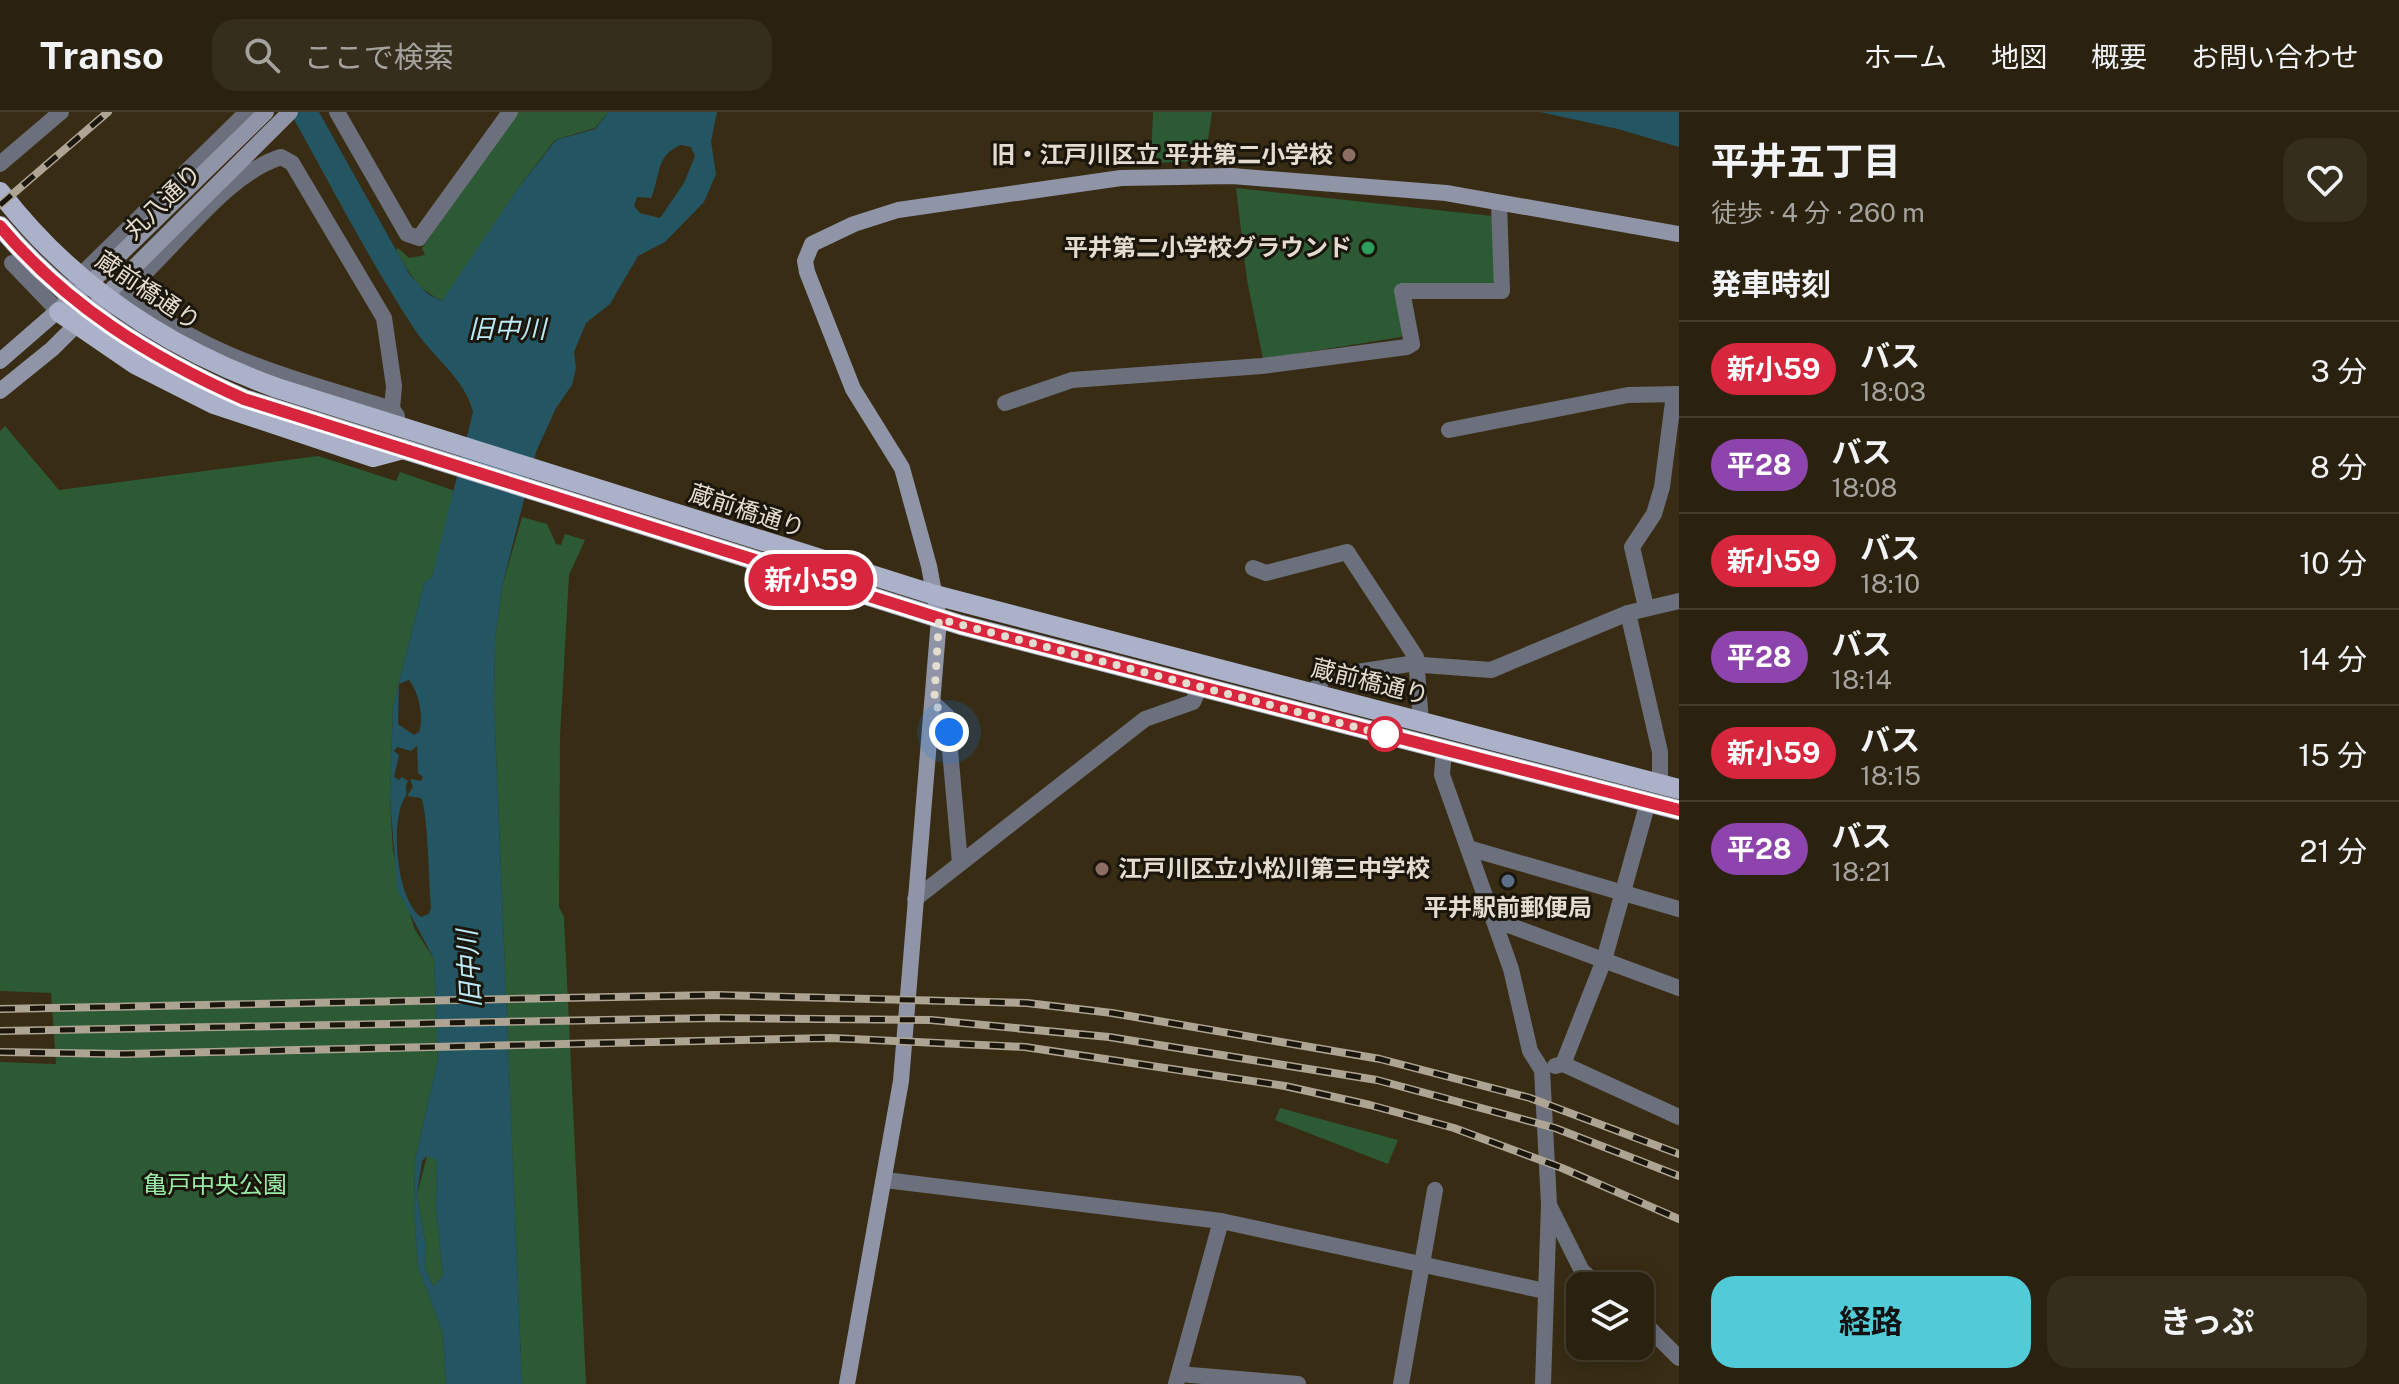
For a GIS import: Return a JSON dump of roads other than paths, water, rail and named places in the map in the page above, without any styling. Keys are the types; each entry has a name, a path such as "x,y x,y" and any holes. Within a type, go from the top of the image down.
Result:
{"main road":[{"name":"蔵前橋通り","path":"0,192 38,239 74,274 158,334 242,376 403,428 817,571 939,619 1679,810"},
{"name":"蔵前橋通り","path":"0,226 63,291 131,342 173,367 244,399 817,571 935,595 1670,787"},
{"path":"67,318 135,364 250,418 373,457 403,449"}],"street":[{"path":"0,164 61,112"},
{"path":"67,318 73,286 88,268 247,112"},
{"name":"丸八通り","path":"113,283 266,112"},
{"name":"丸八通り","path":"0,361 67,318 113,283 290,112"},
{"path":"337,112 407,234 419,238 510,112"},
{"path":"215,144 244,175"},
{"path":"392,409 254,364 177,326 113,283 244,175 281,157 292,163 384,318 394,386 392,409 403,428"},
{"path":"847,1384 901,1081 939,619 902,468 853,389 807,272 805,261 812,244 854,224 898,210 1121,178 1266,177 1389,191 1446,193 1679,234"},
{"path":"1005,403 1072,380 1262,366 1407,347 1412,344 1402,291 1502,291 1499,203"},
{"path":"12,263 67,318"},
{"name":"丸八通り","path":"0,391 36,364 67,318"},
{"path":"1449,430 1628,395 1676,394 1662,487 1654,514 1632,547 1646,607"},
{"path":"1253,568 1266,573 1347,552 1416,657 1421,722"},
{"path":"1310,695 1325,677 1417,665 1491,670 1628,613 1679,601"},
{"path":"1628,613 1670,787"},
{"path":"915,899 1145,719 1193,702 1200,686"},
{"path":"934,704 947,716 960,863"},
{"path":"1444,749 1442,775 1495,920 1521,1006 1530,1051 1542,1070 1549,1204 1543,1384"},
{"path":"1563,1064 1604,960 1648,802"},
{"path":"1468,848 1679,909"},
{"path":"1495,920 1679,988"},
{"path":"1542,1070 1563,1064 1679,1117"},
{"path":"885,1180 1221,1221 1545,1291"},
{"path":"1401,1384 1435,1190"},
{"path":"1549,1204 1583,1272"},
{"path":"1221,1221 1178,1379 1298,1384"},
{"path":"1654,1333 1679,1358"}],"water":[{"name":"旧中川","path":"290,112 319,112 410,275 428,294 442,301 516,191 556,140 595,129 609,112 717,112 711,141 716,174 704,202 665,242 638,256 610,304 586,323 574,352 576,368 572,385 556,408 536,452 502,587 495,641 494,702 522,1384 446,1384 443,1333 418,1267 414,1210 415,1160 438,1059 434,959 397,889 390,797 393,706 424,583 432,577 473,412 463,388 420,338 396,301","holes":["681,145 691,147 695,156 684,183 660,218 640,213 634,206 637,197 651,198 663,160","409,680 418,698 420,726 419,732 414,735 398,724 399,684","417,746 418,773 423,777 421,781 410,779 413,787 407,796 421,798 428,849 431,907 429,914 421,917 406,894 398,859 398,823 408,781 394,777 399,755 394,751 397,747 411,751","427,1156 437,1160 436,1208 443,1276 433,1286 425,1268 426,1246 417,1195 422,1161"]},
{"path":"1540,112 1679,112 1679,147 1618,129"}],"railway":[{"path":"0,205 108,112"},
{"path":"0,1009 717,995 1027,1003 1112,1013 1380,1059 1530,1098 1679,1154"},
{"path":"0,1031 716,1018 931,1020 1109,1037 1377,1080 1555,1128 1679,1176"},
{"path":"0,1052 124,1054 831,1038 1025,1047 1285,1086 1370,1105 1454,1128 1562,1168 1679,1219"}],"place":[{"name":"旧・江戸川区立 平井第二小学校","path":"1349,155"},
{"name":"平井第二小学校グラウンド","path":"1368,248"},
{"name":"江戸川区立小松川第三中学校","path":"1102,869"},
{"name":"平井駅前郵便局","path":"1508,881"}],"park label":[{"name":"亀戸中央公園","path":"215,1185"}]}
